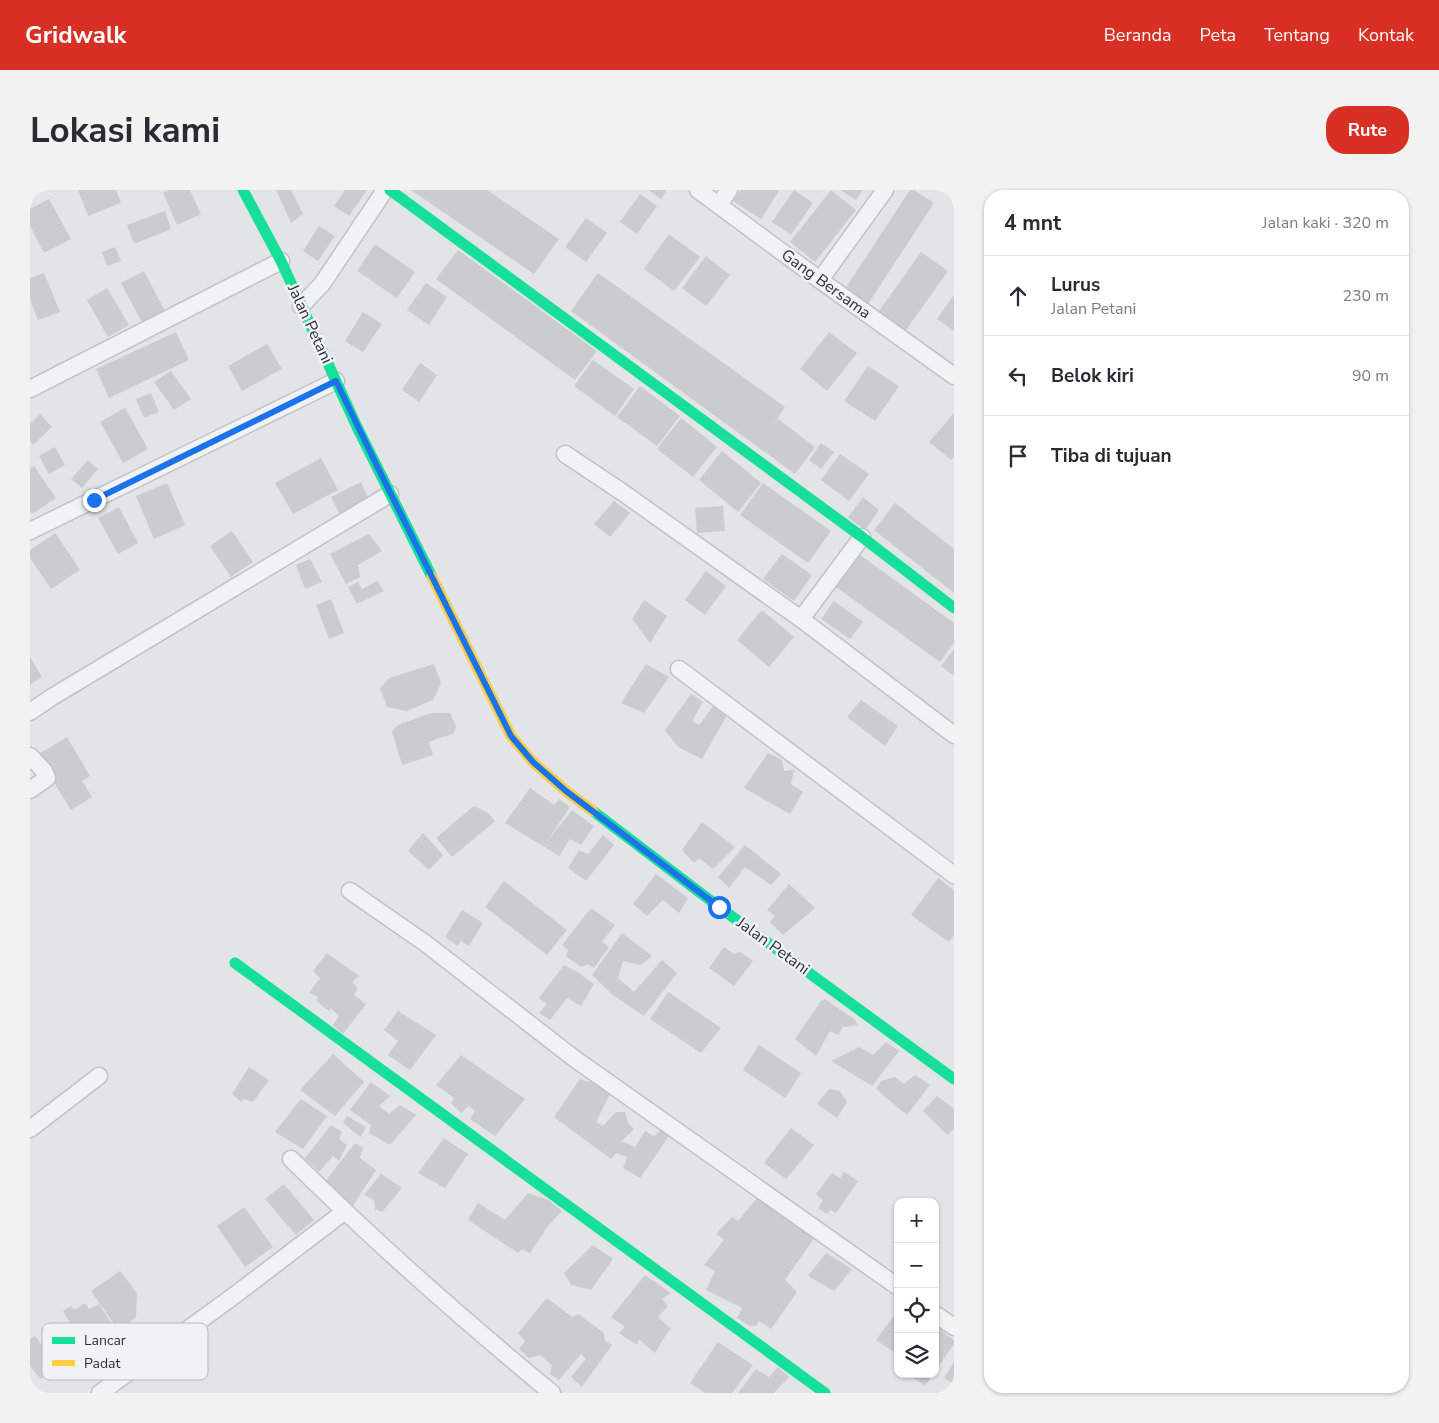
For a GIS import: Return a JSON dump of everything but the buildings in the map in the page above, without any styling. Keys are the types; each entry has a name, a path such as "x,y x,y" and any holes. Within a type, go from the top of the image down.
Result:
{"street":[{"name":"Jalan Petani","path":"243,190 281,261 312,295 336,381 390,494 511,736 533,762 566,791 719,907 954,1079"},
{"path":"312,295 385,190"},
{"path":"390,190 954,608"},
{"name":"Gang Bersama","path":"698,190 954,376"},
{"path":"718,205 729,190"},
{"path":"820,280 885,190"},
{"path":"30,389 281,261"},
{"path":"30,530 336,381"},
{"path":"565,454 622,492 801,619 954,735"},
{"path":"30,712 390,494"},
{"path":"801,619 862,538"},
{"path":"679,669 954,875"},
{"path":"30,756 44,771 47,778 30,790"},
{"path":"350,891 425,943 575,1059 894,1284"},
{"path":"235,963 825,1393"},
{"path":"30,1130 99,1076"},
{"path":"291,1159 344,1212 552,1393"},
{"path":"197,1323 344,1212"},
{"path":"939,1317 954,1327"},
{"path":"100,1393 118,1380"}],"traffic: fast":[{"path":"243,190 281,261 357,427 432,577"},
{"path":"390,190 862,537 954,608"},
{"path":"593,811 719,907 954,1079"},
{"path":"235,963 825,1393"}],"traffic: slow":[{"path":"432,577 511,736 533,762 566,791 593,811"}],"route":[{"path":"94,500 336,381 511,736 533,762 566,791 719,907"}]}
